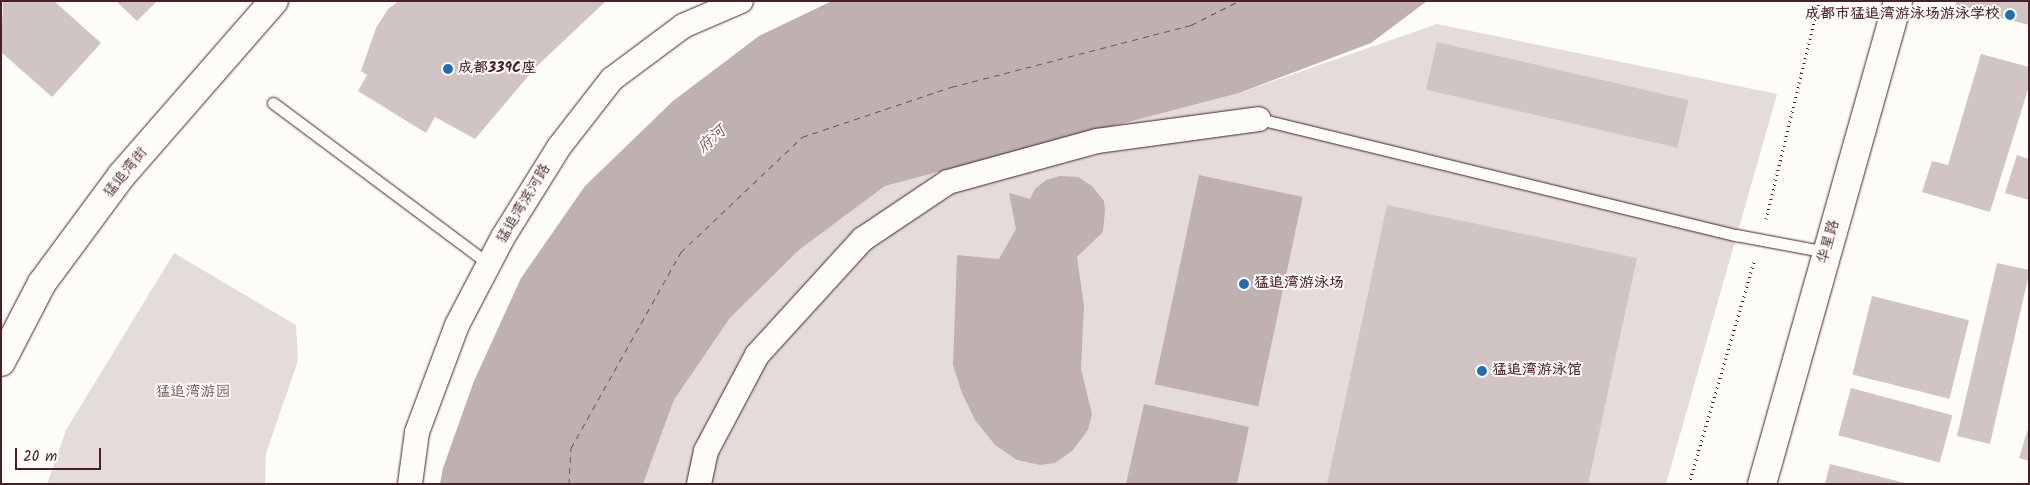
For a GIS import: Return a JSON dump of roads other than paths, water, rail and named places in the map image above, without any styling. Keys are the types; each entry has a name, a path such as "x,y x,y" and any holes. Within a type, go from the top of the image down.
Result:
{"street":[{"name":"猛追湾街","path":"1,362 42,283 122,175 274,1"},
{"name":"猛追湾滨河路","path":"410,484 420,424 457,325 489,264 559,147 612,79 683,26 742,1"},
{"name":"华星路","path":"1762,484 1898,1"},
{"path":"698,484 706,451 756,356 863,240 948,182 1096,141 1259,119"}],"lane":[{"path":"273,102 489,264"},
{"path":"1259,119 1736,235 1827,252"}],"water":[{"name":"府河","path":"832,1 1427,1 1371,43 1239,93 885,186 799,250 730,318 674,400 643,484 440,484 443,468 474,381 521,278 585,186 673,101 759,36"},
{"path":"1199,175 1303,197 1258,406 1155,384"},
{"path":"1060,176 1078,177 1092,186 1104,201 1103,232 1077,257 1084,306 1081,369 1092,414 1088,430 1072,451 1055,463 1040,465 1017,460 995,445 975,420 962,393 953,365 957,255 999,259 1016,229 1009,193 1030,199 1035,189 1046,180"},
{"path":"1144,404 1249,427 1237,484 1126,484"}],"place":[{"name":"成都市猛追湾游泳场游泳学校","path":"2010,15"},
{"name":"成都339C座","path":"448,69"},
{"name":"猛追湾游泳场","path":"1244,284"},
{"name":"猛追湾游泳馆","path":"1482,371"}],"park label":[{"name":"猛追湾游园","path":"193,393"}]}
